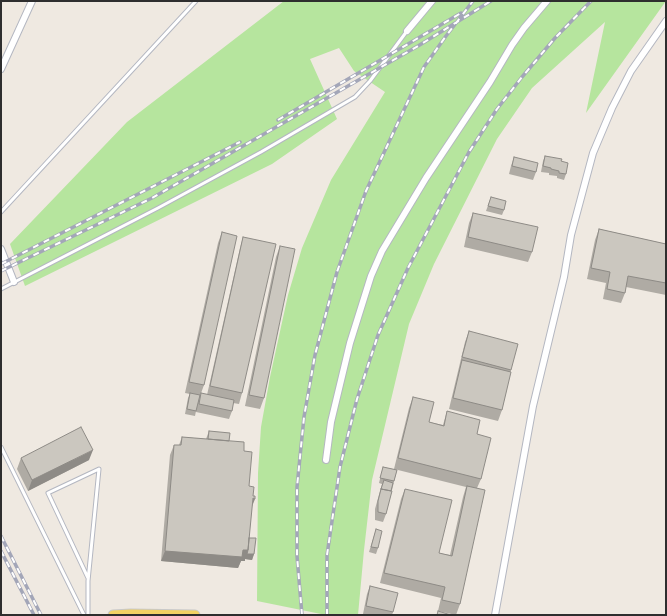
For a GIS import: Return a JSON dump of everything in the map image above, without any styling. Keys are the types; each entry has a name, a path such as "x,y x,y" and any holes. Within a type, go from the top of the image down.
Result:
{"main road":[{"path":"113,615 194,615"}],"street":[{"path":"1,69 32,1"},
{"path":"408,31 432,1"},
{"path":"326,460 331,422 350,343 371,276 382,251 426,178 490,82 512,45 524,28 548,1"},
{"path":"495,615 532,406 564,277 571,235 593,153 612,108 631,71 666,21"},
{"path":"1,249 14,282"}],"lane":[{"path":"1,212 196,1"},
{"path":"1,289 158,208 261,152 355,97 408,31"},
{"path":"1,447 84,615"},
{"path":"88,578 48,493 99,469 88,578 88,615"}],"green space":[{"path":"284,1 666,1 586,113 605,22 532,88 497,139 434,264 409,324 372,480 358,615 326,615 257,601 258,473 261,427 270,377 288,295 302,248 331,180 385,92 354,71 339,48 310,59 337,119 272,164 25,286 10,244 127,122"}],"building":[{"path":"545,156 562,159 561,161 568,163 566,174 559,173 559,171 543,166"},
{"path":"514,157 538,163 536,172 512,166"},
{"path":"491,197 506,201 504,210 488,206"},
{"path":"473,213 538,227 532,252 468,237"},
{"path":"599,229 666,244 666,283 628,276 625,293 607,289 610,272 591,268"},
{"path":"222,232 237,236 204,385 189,382"},
{"path":"243,237 276,244 242,393 210,386"},
{"path":"280,246 295,249 264,398 249,395"},
{"path":"469,331 518,344 511,370 462,357"},
{"path":"462,360 511,372 502,410 453,398"},
{"path":"190,393 200,395 196,411 187,409"},
{"path":"201,393 234,400 232,411 199,404"},
{"path":"413,397 434,402 429,422 444,426 447,411 480,420 477,434 491,438 481,479 398,458"},
{"path":"81,427 93,450 32,480 21,458"},
{"path":"209,431 230,433 229,441 208,439"},
{"path":"182,437 244,442 244,451 252,452 249,486 254,487 253,496 255,496 255,499 253,498 248,550 243,550 242,557 165,551 174,445 181,445"},
{"path":"383,467 397,470 394,481 380,478"},
{"path":"384,480 393,483 391,491 381,489"},
{"path":"467,486 485,490 460,604 442,600 445,587 384,573 405,489 452,500 439,553 452,556"},
{"path":"381,489 392,491 386,514 378,512 378,501"},
{"path":"376,529 382,531 378,548 371,547"},
{"path":"249,538 256,538 254,554 247,554"},
{"path":"370,586 398,593 393,612 366,606"},
{"path":"438,611 451,615 437,615"}],"railway":[{"path":"302,615 297,556 297,487 304,417 315,355 337,272 366,191 424,67 473,1"},
{"path":"1,271 152,198 418,46 491,1"},
{"path":"327,615 327,555 340,467 357,399 378,335 408,268 469,152 497,109 522,77 555,38 591,1"},
{"path":"278,120 461,13"},
{"path":"1,264 240,142"},
{"path":"1,536 41,615"},
{"path":"1,551 34,615"}]}
